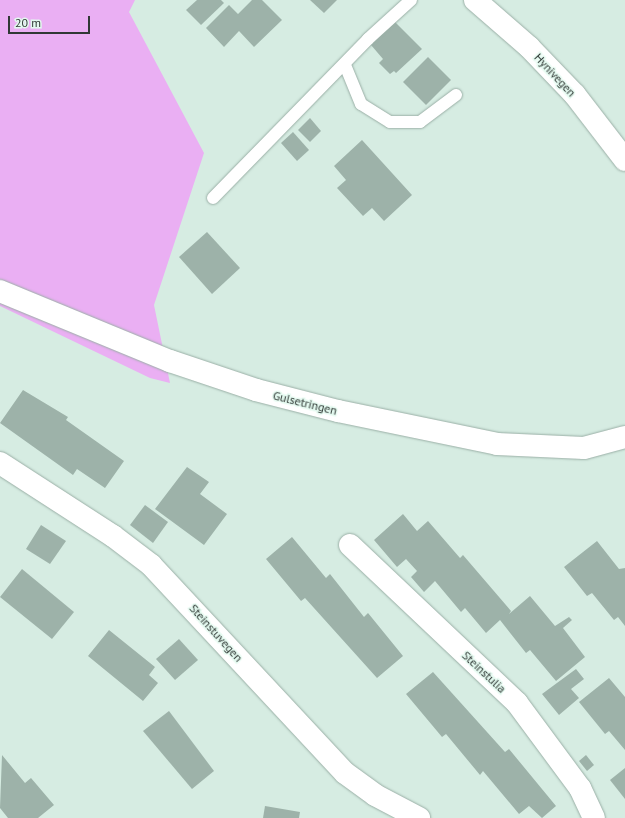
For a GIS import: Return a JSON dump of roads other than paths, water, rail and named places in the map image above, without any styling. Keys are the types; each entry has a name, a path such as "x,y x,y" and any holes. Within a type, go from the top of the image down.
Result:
{"street":[{"name":"Hynivegen","path":"475,0 530,47 575,95 625,160"},
{"name":"Gulsetringen","path":"0,291 170,361 256,390 338,411 497,444 584,448 625,437"},
{"name":"Steinstuvegen","path":"0,463 113,536 151,565 339,768 374,795 419,818"},
{"name":"Steinstulia","path":"350,545 517,703 580,788 594,818"}],"lane":[{"path":"213,198 345,65 368,39 411,0"},
{"path":"345,65 360,104 390,122 420,122 456,95"}]}
